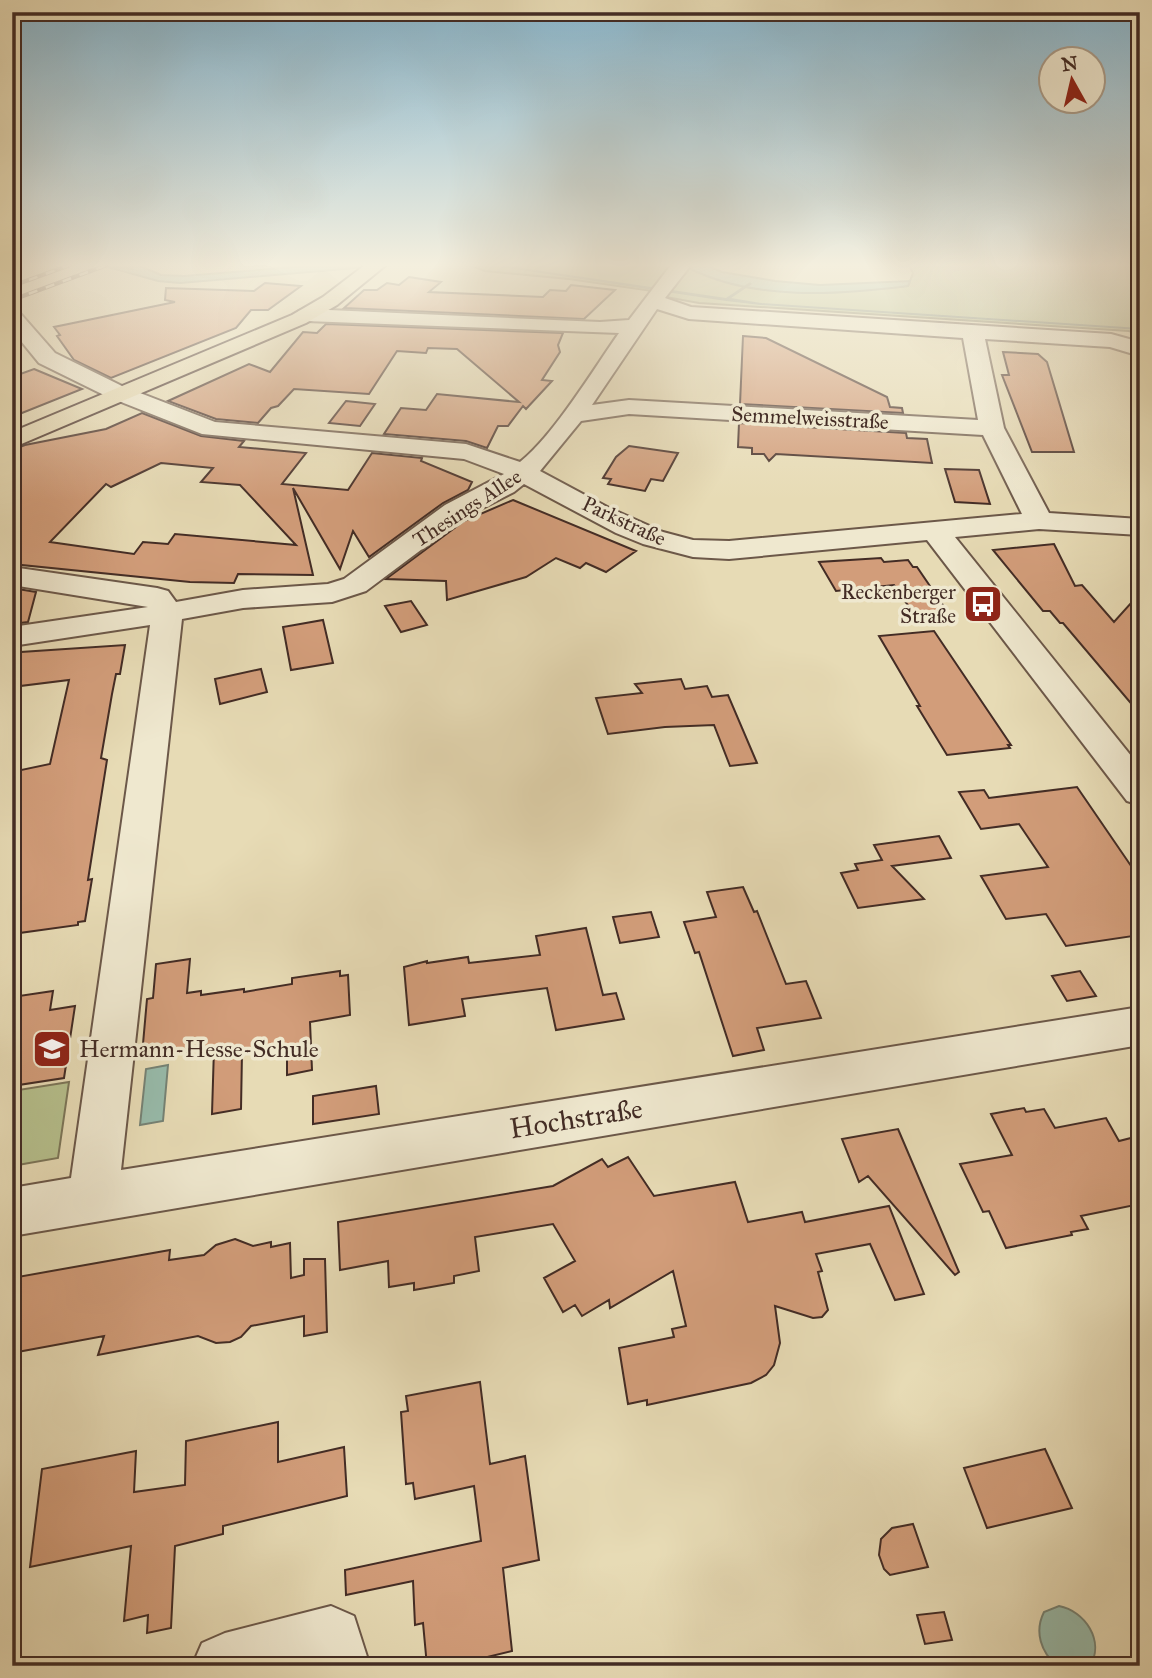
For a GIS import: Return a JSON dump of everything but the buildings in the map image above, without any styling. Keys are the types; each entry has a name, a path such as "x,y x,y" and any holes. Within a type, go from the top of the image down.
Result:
{"main road":[{"path":"12,441 241,343"}],"street":[{"name":"Parkstraße","path":"35,343 47,358 123,395 211,429 466,452 495,459 526,471 632,529 681,547 729,550 1039,521 1140,527"},
{"name":"Thesings Allee","path":"12,636 84,628 243,599 313,596 355,585 455,511 505,486 526,471 573,415 624,343"},
{"path":"974,343 992,428 1039,521"},
{"path":"1119,343 1140,349"},
{"name":"Semmelweisstraße","path":"592,388 629,407"},
{"name":"Semmelweisstraße","path":"573,415 629,407 992,428"},
{"path":"934,530 1140,792"},
{"path":"12,576 157,597 166,612 93,1198"},
{"name":"Hochstraße","path":"12,1212 1140,1026"},
{"path":"225,1666 331,1639 337,1666"}],"green space":[{"path":"69,1082 58,1158 12,1166 12,1091"}],"shaded area":[{"path":"168,1065 163,1121 140,1125 146,1069"},
{"path":"1059,1606 1077,1614 1090,1628 1095,1647 1090,1666 1057,1666 1043,1648 1041,1619 1044,1612"}],"place":[{"name":"Reckenberger Straße","path":"983,604"},
{"name":"Hermann-Hesse-Schule","path":"52,1049"}]}
